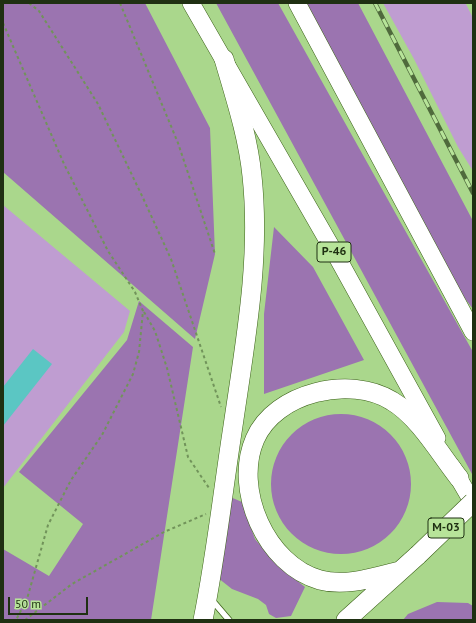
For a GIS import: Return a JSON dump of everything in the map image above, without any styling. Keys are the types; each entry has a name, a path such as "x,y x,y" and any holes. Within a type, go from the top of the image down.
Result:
{"highway":[{"path":"203,620 208,596 251,294 255,224 250,160 242,120 224,59"},
{"path":"400,571 349,582 321,580 293,566 274,549 261,528 251,492 250,459 255,439 259,431 278,412 308,396 339,388 351,388 368,391 393,401 407,413 459,478"},
{"name":"М-03","path":"346,620 418,555 473,502"},
{"path":"366,620 400,571"}],"main road":[{"name":"Р-46","path":"191,3 336,255 473,502"},
{"path":"297,3 473,332"}],"lane":[{"path":"208,596 229,620"}],"path":[{"path":"29,3 40,11 98,104 143,198 171,259 222,411"},
{"path":"120,3 178,143 215,254"},
{"path":"3,23 64,164 108,251 135,292 155,331 166,368 188,457 207,485 220,508 164,532 72,584 25,620"},
{"path":"16,620 27,599 48,525 72,480 102,435 133,374 139,352 144,311"}],"shaded area":[{"path":"3,3 145,3 210,128 215,254 195,339 3,172"},
{"path":"216,3 278,3 473,352 472,474"},
{"path":"306,3 358,3 473,221 473,309 463,296"},
{"path":"383,3 466,4 473,18 473,171 458,147 414,59"},
{"path":"3,205 130,311 124,332 3,488"},
{"path":"274,227 313,267 364,360 264,394 264,314"},
{"path":"139,301 193,347 151,620 3,620 3,549 49,576 83,524 19,472 127,340"},
{"path":"348,414 368,419 391,434 406,457 410,470 410,498 406,511 391,534 368,549 355,553 334,554 314,549 291,534 276,511 272,498 271,477 276,457 291,434 314,419 327,415"},
{"path":"228,496 242,502 255,539 276,564 305,587 291,616 276,618 269,614 266,605 258,599 232,589 218,578"},
{"path":"437,602 468,603 473,606 473,620 403,620 408,614"}],"building":[{"path":"33,349 52,364 3,426 3,387"}],"railway":[{"path":"375,3 473,193"}]}
